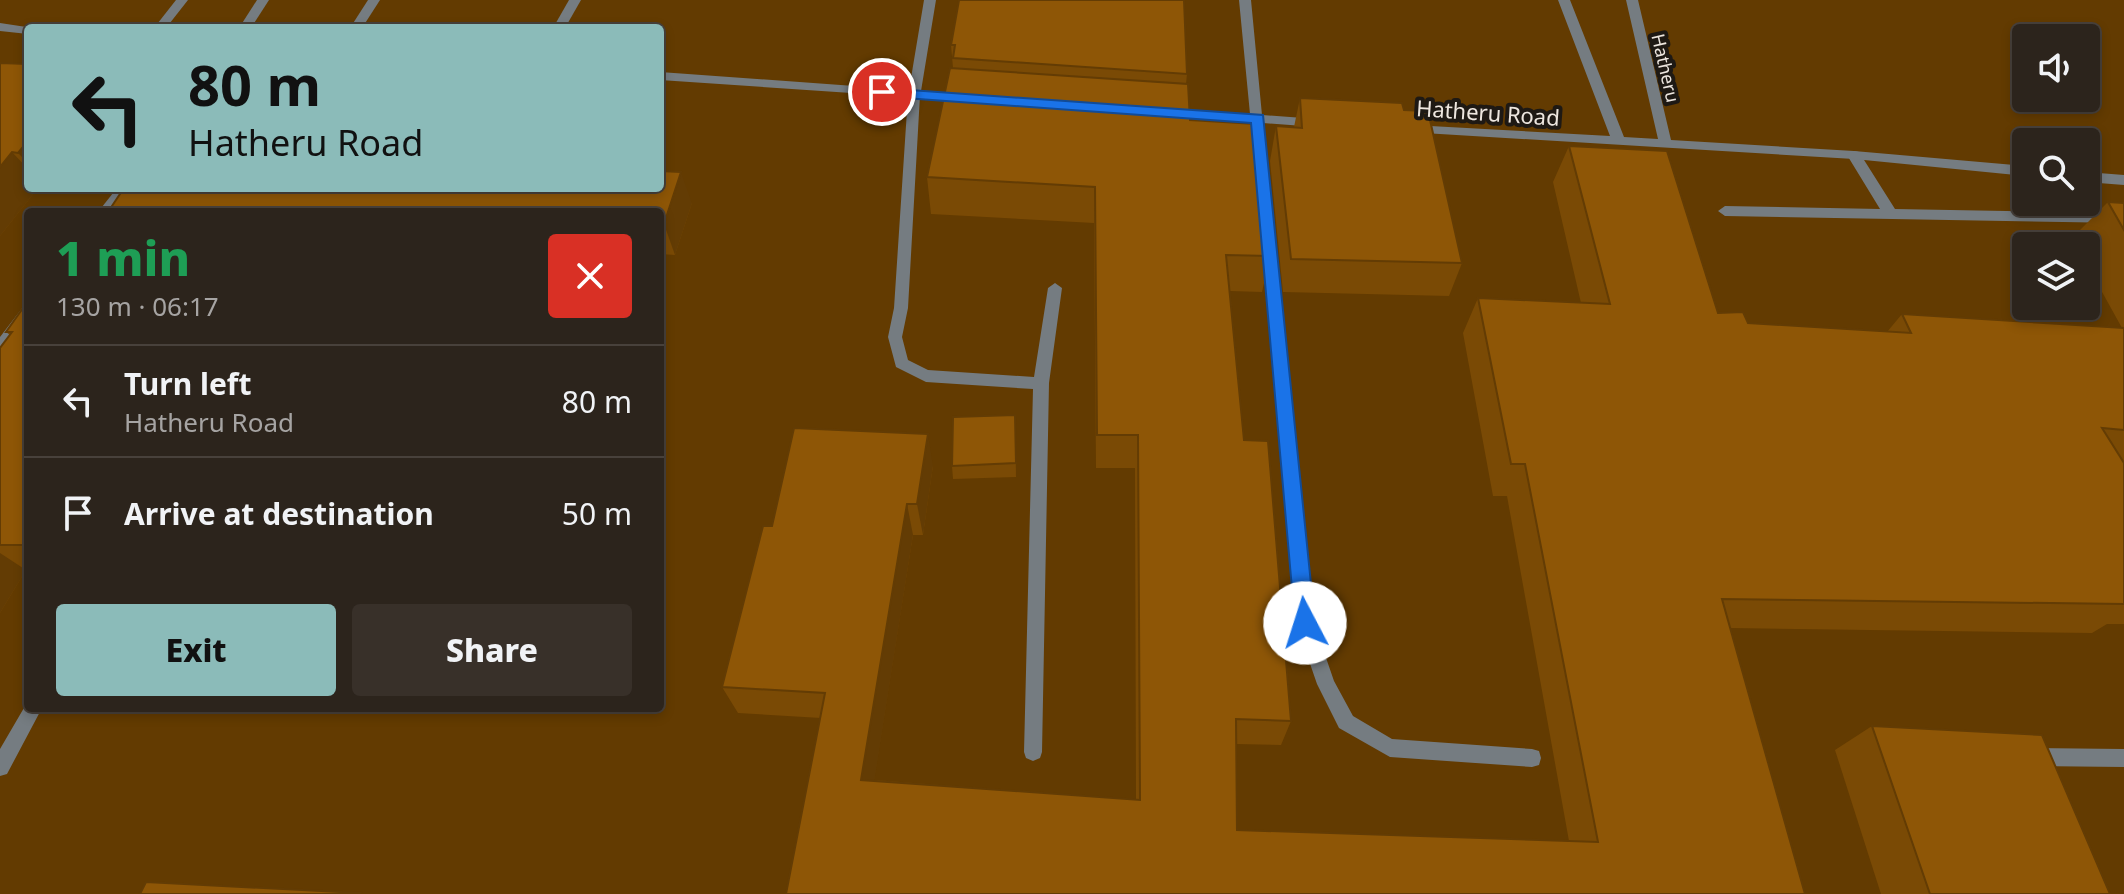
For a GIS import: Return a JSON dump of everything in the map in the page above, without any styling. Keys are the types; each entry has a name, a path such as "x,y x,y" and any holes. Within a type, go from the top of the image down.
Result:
{"street":[{"path":"163,24 182,0"},
{"path":"248,24 263,0"},
{"path":"359,24 374,0"},
{"path":"561,24 575,0"},
{"path":"930,0 914,95 901,308 895,337 901,363 926,376 1041,383"},
{"path":"1245,0 1305,623 1326,684 1346,722 1390,748 1532,758"},
{"path":"1564,0 1619,142"},
{"name":"Hatheru","path":"1632,0 1666,145"},
{"path":"0,27 24,30"},
{"path":"664,76 976,99"},
{"path":"1148,111 1331,124"},
{"name":"Hatheru Road","path":"1393,128 1854,155 2012,170"},
{"path":"1854,155 1890,213"},
{"path":"2100,178 2124,180"},
{"path":"108,208 121,192"},
{"path":"1725,211 2124,218"},
{"path":"1033,752 1041,383 1055,288"},
{"path":"0,348 24,316"},
{"path":"0,767 31,712"},
{"path":"2021,757 2124,758"}],"shaded area":[{"path":"0,0 2124,0 2124,894 0,894"}],"building":[{"path":"959,0 1184,0 1187,74 953,58 955,45 951,45"},
{"path":"0,63 24,64 24,146 18,153 12,152 0,167"},
{"path":"950,68 1188,84 1190,120 1257,124 1270,256 1226,255 1244,440 1268,441 1291,721 1236,719 1237,830 1598,842 1525,464 1511,464 1478,298 1610,304 1569,146 1667,151 1718,313 1743,312 1748,323 1911,333 1902,314 2124,328 2124,430 2102,428 2124,463 2124,604 1722,599 1805,894 786,894 825,693 722,687 763,526 772,526 794,428 928,434 917,504 907,504 861,780 1140,800 1138,435 1097,435 1095,187 927,177"},
{"path":"1300,98 1402,103 1404,110 1428,111 1462,263 1291,259 1276,126 1302,128"},
{"path":"664,171 681,172 664,224 664,208 111,208 121,192 664,192"},
{"path":"2108,202 2124,203 2124,230"},
{"path":"24,307 24,545 0,545 0,348 12,332 6,332"},
{"path":"1015,415 1016,463 952,466 953,417"},
{"path":"1872,726 2042,735 2110,894 1930,894"},
{"path":"146,882 360,893 140,894"}],"route":[{"path":"882,92 1258,119 1305,623"}]}
